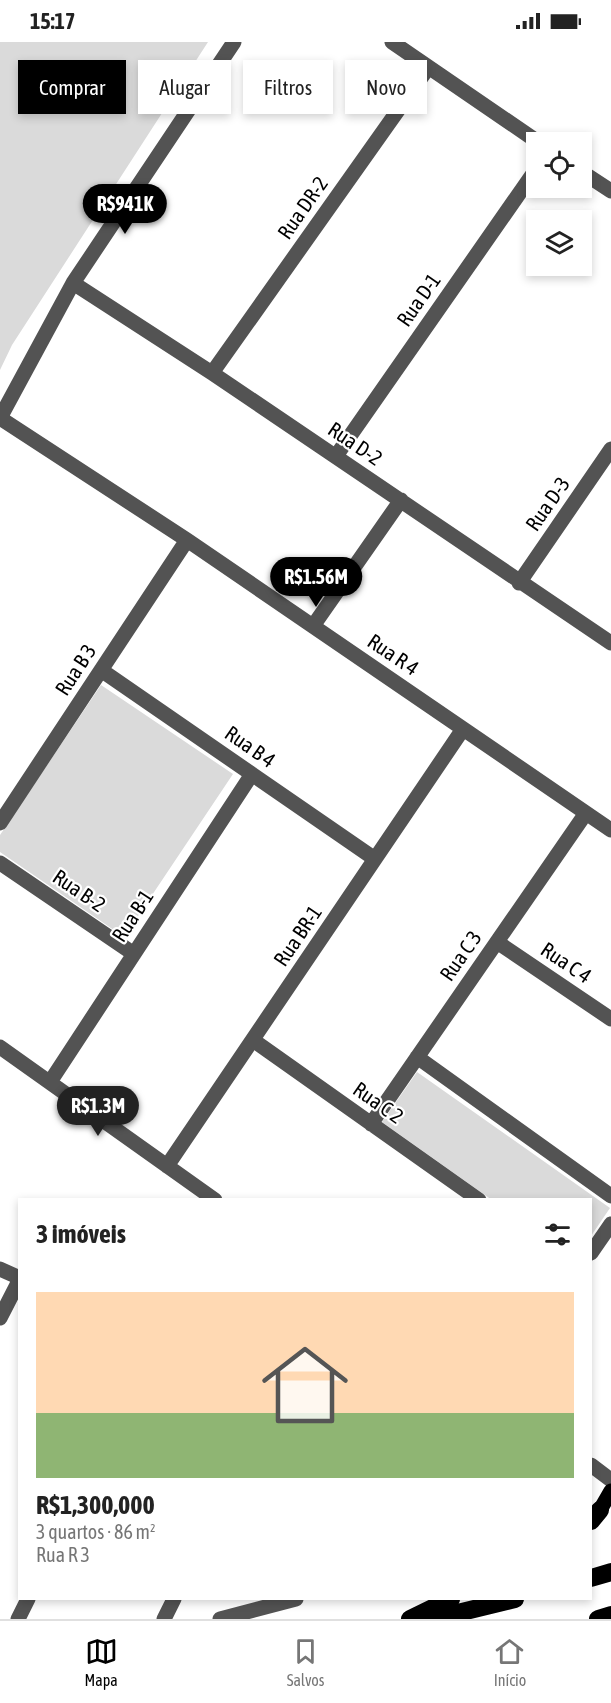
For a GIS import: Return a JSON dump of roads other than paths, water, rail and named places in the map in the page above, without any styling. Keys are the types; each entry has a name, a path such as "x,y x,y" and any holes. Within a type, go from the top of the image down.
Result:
{"highway":[{"path":"592,1578 611,1572"},
{"path":"410,1619 449,1600"},
{"path":"434,1619 511,1600"},
{"path":"598,1619 611,1615"}],"main road":[{"path":"594,1514 611,1491"}],"street":[{"path":"0,418 73,283 234,42"},
{"path":"392,42 526,134"},
{"name":"Rua DR-2","path":"212,373 428,68"},
{"path":"592,178 610,190"},
{"name":"Rua D-1","path":"336,456 526,184"},
{"name":"Rua D-2","path":"73,283 212,373 401,500 519,583 611,643"},
{"name":"Rua R 4","path":"0,418 187,540 611,830"},
{"name":"Rua D-3","path":"519,583 611,449"},
{"path":"313,626 401,500"},
{"name":"Rua B 3","path":"0,822 187,540"},
{"name":"Rua B 4","path":"101,670 375,859"},
{"name":"Rua BR-1","path":"167,1166 463,729"},
{"name":"Rua B-1","path":"50,1082 252,774"},
{"name":"Rua C 3","path":"371,1124 586,813"},
{"name":"Rua B-2","path":"0,863 134,954"},
{"name":"Rua C 4","path":"496,942 611,1019"},
{"name":"Rua C 2","path":"253,1040 476,1198"},
{"path":"0,1047 212,1198"},
{"path":"417,1057 611,1196"},
{"path":"592,1252 611,1224"},
{"path":"0,1269 18,1278"},
{"path":"0,1318 18,1283"},
{"path":"18,1619 28,1600"},
{"path":"164,1619 174,1600"},
{"path":"220,1619 292,1600"}]}
